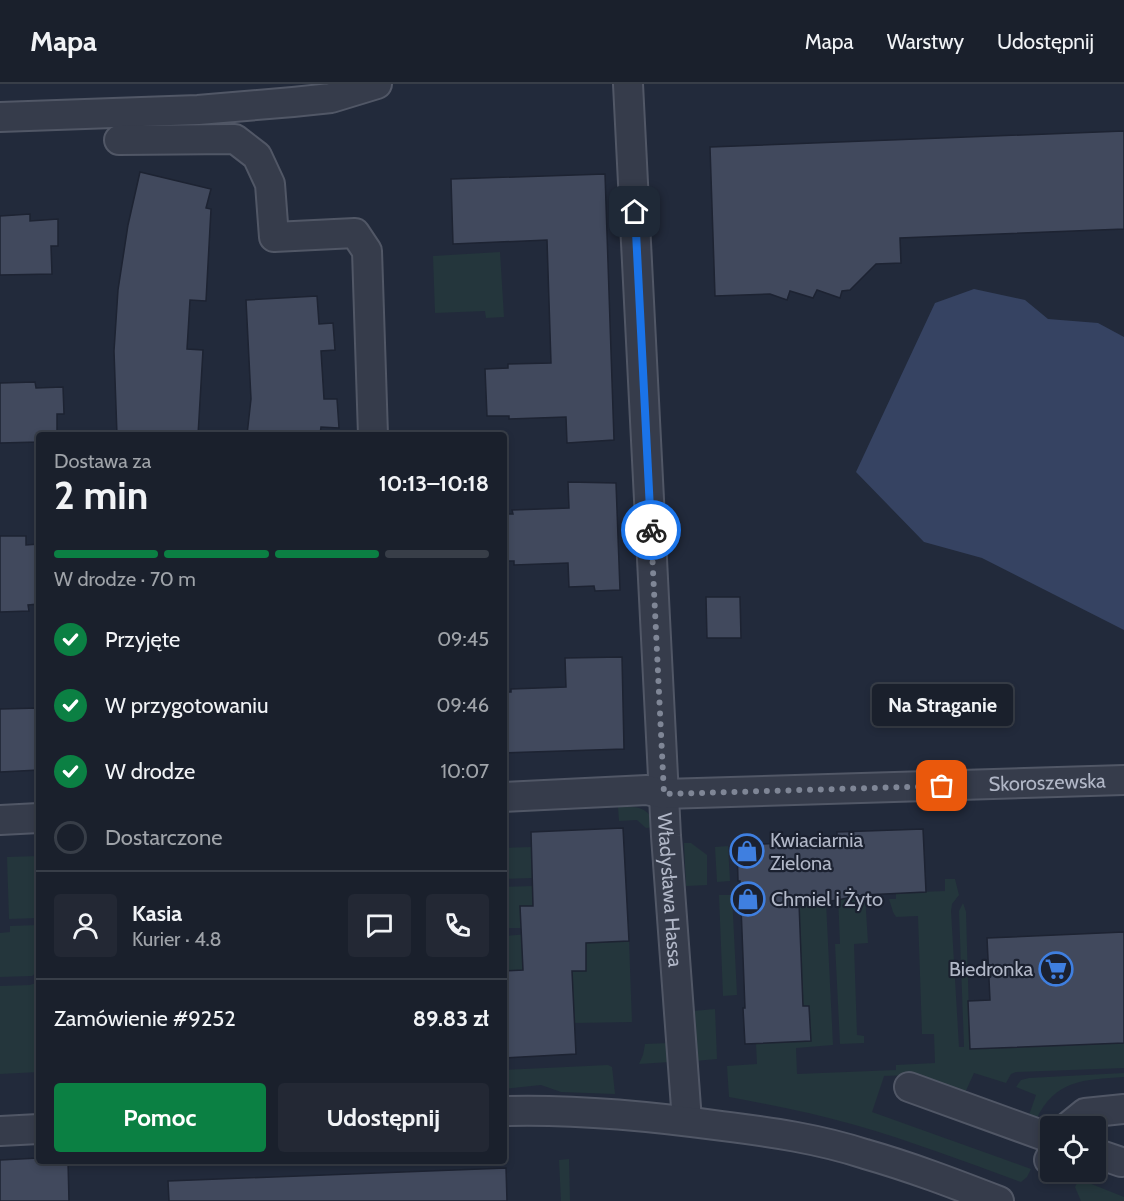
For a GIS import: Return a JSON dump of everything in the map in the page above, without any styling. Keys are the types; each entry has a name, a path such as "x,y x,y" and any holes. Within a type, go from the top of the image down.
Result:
{"street":[{"path":"0,117 198,110 281,103 331,98 376,84"},
{"name":"Władysława Hassa","path":"628,84 664,794 687,1121"},
{"path":"119,140 235,139 257,156 270,184 274,237 355,233 368,251 373,432"},
{"name":"Skoroszewska","path":"507,797 647,790 664,794 1124,780"},
{"path":"0,820 36,818"},
{"path":"909,1087 1040,1134"},
{"path":"1081,1116 1085,1113 1124,1109"},
{"path":"507,1111 583,1112 687,1121 782,1134 864,1153 999,1201"},
{"path":"0,1131 36,1129"}],"shaded area":[{"path":"500,252 504,317 486,318 485,311 435,313 433,256"},
{"path":"618,807 637,807 646,811 656,827 646,828 637,820 619,821"},
{"path":"684,843 691,843 707,855 707,885 686,886"},
{"path":"728,846 730,881 717,882 715,847"},
{"path":"531,847 533,878 507,879 507,848"},
{"path":"36,856 36,918 9,919 7,857"},
{"path":"945,879 955,879 959,895 952,904 951,911 959,1047 964,1047 959,911 963,903 966,912 970,1049 1124,1043 1124,1068 1016,1072 1011,1074 1006,1083 974,1073 964,1095 909,1075 884,1076 872,1112 1031,1169 1021,1182 855,1125 729,1097 727,1066 757,1064 756,1043 810,1041 809,1006 803,1006 799,903 826,902 833,1045 796,1048 797,1074 896,1070 896,1065 935,1063 934,1034 922,1034 918,916 896,917 889,899 896,899 896,893 945,891"},
{"path":"533,886 534,906 522,928 507,928 507,887"},
{"path":"719,895 732,895 737,995 723,996"},
{"path":"838,895 865,895 868,943 854,944 857,1035 864,1036 864,1043 840,1044 835,944 840,944"},
{"path":"36,925 36,973 32,976 0,977 0,933 10,932 10,926"},
{"path":"528,934 522,951 523,970 507,971 507,936"},
{"path":"629,941 632,1022 574,1023 566,972 586,971 586,943"},
{"path":"36,983 36,1072 0,1074 0,986"},
{"path":"715,1009 717,1059 695,1061 693,1011"},
{"path":"669,1043 670,1062 639,1064 645,1044"},
{"path":"608,1065 612,1067 615,1094 561,1092 541,1085 507,1089 507,1070"},
{"path":"1124,1073 1124,1077 1084,1081 1062,1089 1052,1096 1036,1120 1028,1118 1036,1095 1016,1087 1021,1080 1029,1078"},
{"path":"569,1159 570,1201 561,1201 559,1160"},
{"path":"1078,1182 1086,1182 1124,1197 1124,1201 1081,1201 1075,1187"}],"water":[{"path":"974,289 1025,300 1048,319 1098,323 1124,337 1124,630 982,558 924,542 856,472 935,303"}],"building":[{"path":"1124,131 1124,229 900,238 901,263 876,264 850,290 842,291 840,298 817,290 813,298 790,291 787,300 770,294 715,296 710,147"},
{"path":"140,172 211,189 206,208 211,209 206,301 190,300 187,349 203,350 198,432 117,432 114,351 118,290 128,225"},
{"path":"605,174 614,440 567,443 566,417 509,419 509,416 487,416 485,369 508,368 508,364 551,363 547,240 453,244 451,179"},
{"path":"30,214 30,221 58,219 58,246 51,246 52,274 0,275 0,216"},
{"path":"317,296 319,324 333,323 335,350 321,351 324,399 337,399 339,428 321,427 320,432 247,432 251,399 246,300"},
{"path":"35,382 36,388 63,387 64,414 57,414 57,432 36,432 36,442 0,443 0,383"},
{"path":"568,482 616,483 620,590 595,591 594,586 569,587 568,563 514,565 514,561 507,561 507,514 513,514 512,510 569,508"},
{"path":"0,536 26,536 26,545 36,544 36,604 28,605 29,611 0,612"},
{"path":"706,597 740,597 741,638 707,638"},
{"path":"622,657 624,749 507,753 507,692 511,692 511,689 566,687 565,658"},
{"path":"36,708 36,770 0,772 0,709"},
{"path":"623,828 629,941 586,943 586,971 572,971 576,1054 507,1058 507,971 523,970 520,906 533,906 531,832"},
{"path":"923,829 926,892 864,895 826,902 799,903 803,1006 809,1006 811,1041 745,1044 737,845 834,841 837,832"},
{"name":"Biedronka","path":"1124,932 1124,1043 970,1049 968,1001 990,1000 987,938"},
{"path":"36,1158 36,1164 68,1164 69,1201 0,1201 0,1160"},
{"path":"506,1168 507,1201 169,1201 168,1181"}],"way so far":[{"path":"651,530 664,794 942,786"}],"place":[{"name":"Na Straganie","path":"942,786"},
{"name":"Kwiaciarnia Zielona","path":"747,851"},
{"name":"Chmiel i Żyto","path":"748,899"},
{"name":"Biedronka","path":"1056,969"}],"route":[{"path":"635,212 651,530"}]}
